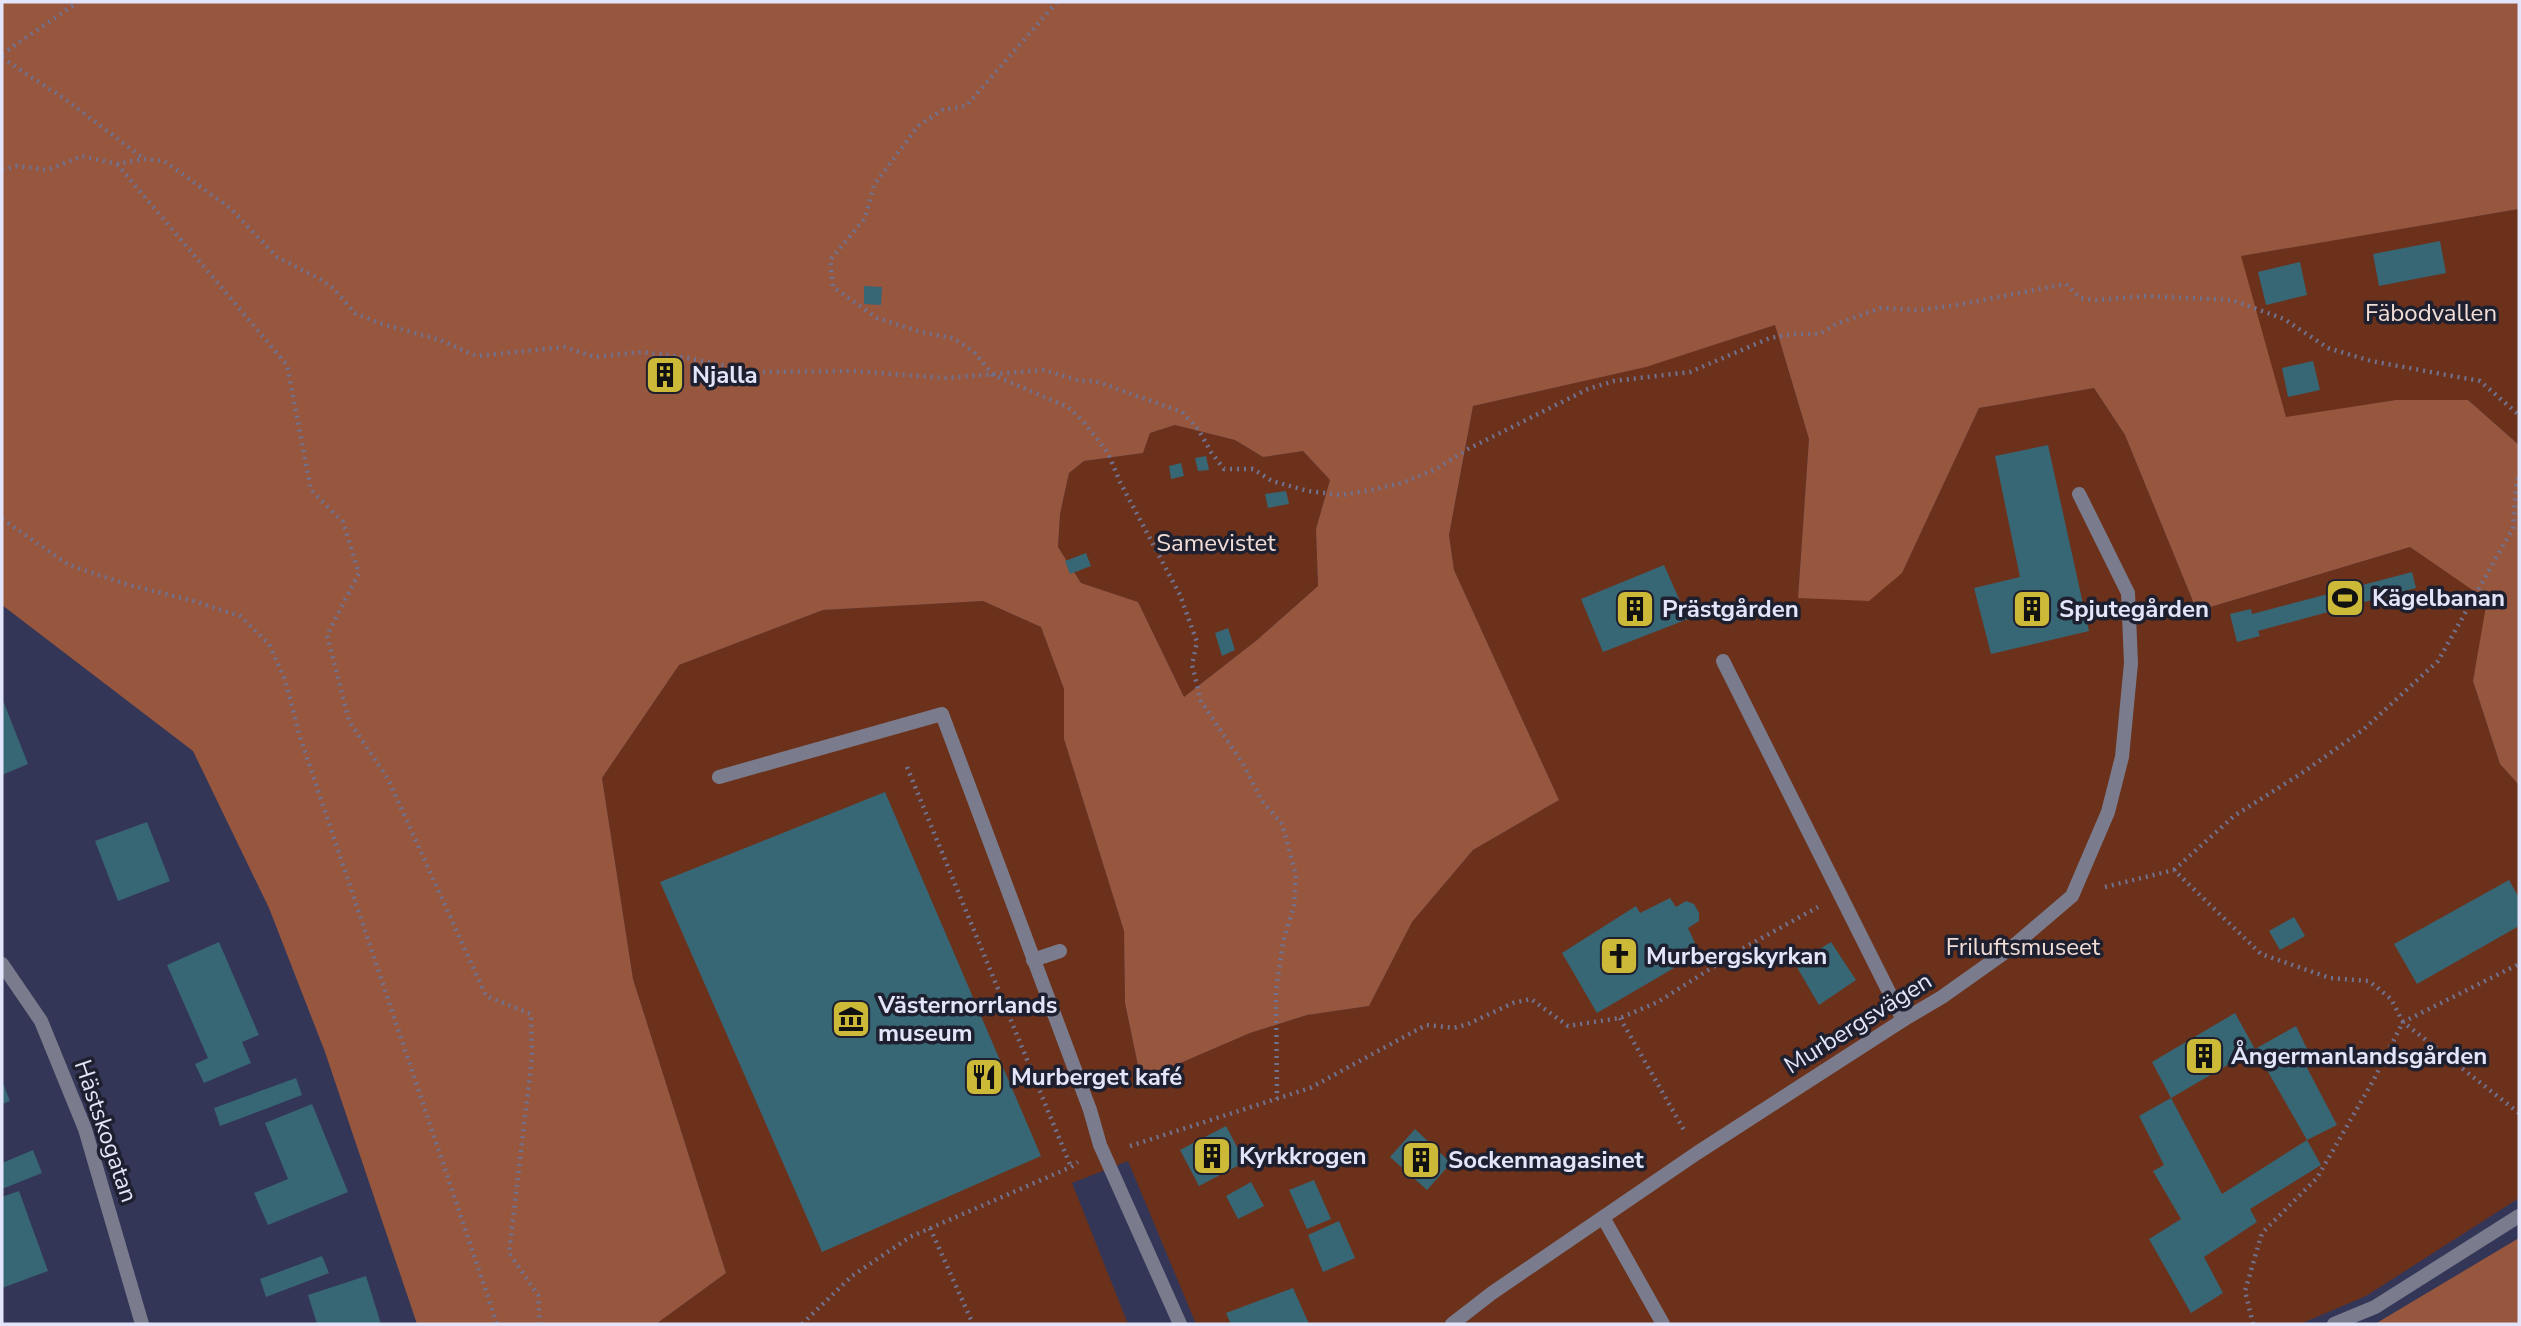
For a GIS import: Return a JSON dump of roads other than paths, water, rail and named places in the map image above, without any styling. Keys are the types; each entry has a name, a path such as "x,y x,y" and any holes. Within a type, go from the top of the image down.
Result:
{"street":[{"name":"Murbergsvägen","path":"1452,1324 1492,1293 1698,1153 1942,997 2011,948 2072,896 2108,812 2114,790 2122,757 2131,663 2128,593 2079,494"},
{"path":"1723,661 1903,1020"},
{"path":"719,778 942,714 1090,1110 1100,1145 1180,1324"},
{"path":"1033,960 1060,951"},
{"name":"Hästskogatan","path":"2,964 41,1021 66,1078 85,1129 142,1324"},
{"path":"2333,1324 2375,1307 2519,1216"},
{"path":"1604,1219 1663,1324"}],"place":[{"name":"Njalla","path":"665,375"},
{"name":"Kägelbanan","path":"2345,598"},
{"name":"Prästgården","path":"1635,609"},
{"name":"Spjutegården","path":"2032,609"},
{"name":"Murbergskyrkan","path":"1619,956"},
{"name":"Västernorrlands museum","path":"851,1019"},
{"name":"Ångermanlandsgården","path":"2204,1056"},
{"name":"Murberget kafé","path":"984,1077"},
{"name":"Kyrkkrogen","path":"1212,1156"},
{"name":"Sockenmagasinet","path":"1421,1160"}],"park label":[{"name":"Fäbodvallen","path":"2431,313"},
{"name":"Samevistet","path":"1216,543"},
{"name":"Friluftsmuseet","path":"2023,947"}]}
